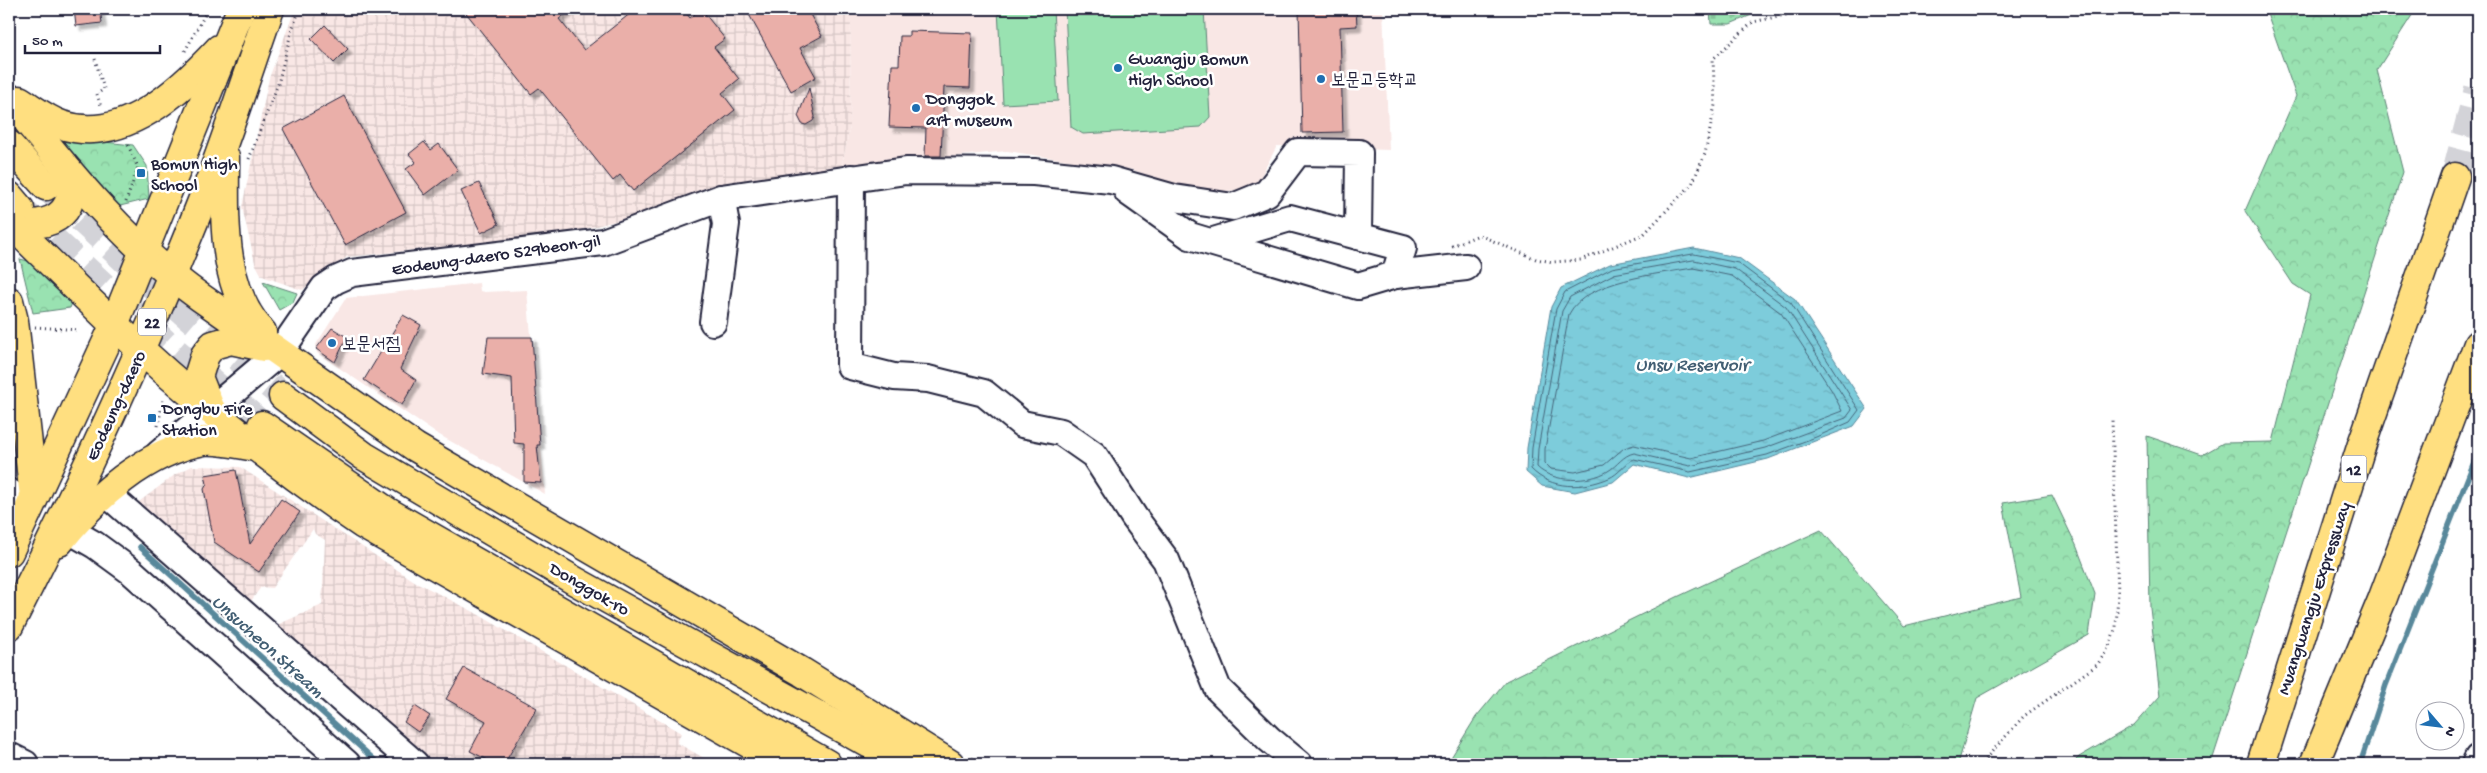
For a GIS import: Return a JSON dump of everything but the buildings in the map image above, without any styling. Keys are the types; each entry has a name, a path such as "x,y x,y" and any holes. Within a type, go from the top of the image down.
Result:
{"main road":[{"name":"Eodeung-daero","path":"9,552 24,499 114,324 241,9"},
{"name":"Eodeung-daero","path":"9,626 140,349 171,276 206,190 270,9"},
{"path":"9,92 62,125 81,128 106,127 154,108 200,70 229,39"},
{"path":"9,98 69,172 171,276 415,447 802,672 957,759"},
{"path":"224,137 226,203 232,280 240,301 257,328 280,352"},
{"path":"9,145 46,186"},
{"path":"12,212 33,226 46,224 56,217 65,208 71,197 72,184 69,172"},
{"name":"Muangwangju Expressway","path":"2260,764 2362,444 2455,177"},
{"path":"12,212 114,324 140,349 211,411 260,436 308,487 362,524 785,764"},
{"path":"9,301 14,322 24,499"},
{"path":"211,411 198,377 205,355 213,345 231,340 280,352"},
{"path":"2314,764 2382,600 2478,344"},
{"name":"Donggok-ro","path":"283,396 364,456 575,581 906,764"},
{"path":"38,568 68,530 106,493 157,456 205,441 260,436"},
{"name":"Donggok-ro","path":"260,436 388,512 827,764"},
{"path":"2248,764 2279,706"},
{"path":"2327,764 2332,717"}],"street":[{"name":"Eodeung-daero 529beon-gil","path":"157,456 280,352 324,288 336,280 352,273 603,242 721,198 906,171 1034,172 1112,180 1174,198 1233,207 1267,193 1298,152 1359,153 1358,236"},
{"path":"851,178 850,366 894,377 928,379 984,393 1022,424 1061,432 1094,455 1134,517 1166,560 1218,689 1269,739 1299,764"},
{"path":"1112,180 1190,236 1358,286 1395,276 1466,267"},
{"path":"713,322 726,224 721,198"},
{"path":"1210,242 1290,218 1403,248 1395,276"},
{"path":"106,493 415,764"},
{"path":"68,530 95,545 132,572 347,764"},
{"path":"9,756 25,764"},
{"path":"2475,764 2478,758"}],"path":[{"path":"248,160 278,84 292,28 300,9"},
{"path":"2253,11 2287,9"},
{"path":"1443,249 1479,235 1536,259 1553,262 1581,260 1644,234 1692,184 1705,154 1715,105 1713,59 1753,22 1794,13 1852,12"},
{"path":"95,59 104,89 97,94 102,110"},
{"path":"125,205 138,167 126,141"},
{"path":"30,326 80,330"},
{"path":"1984,764 1988,756 2024,716 2096,665 2108,649 2116,627 2118,594 2117,508 2112,420"},
{"path":"957,759 981,764"}],"shaded area":[{"path":"295,9 851,9 850,127 841,169 711,187 623,219 566,234 347,257 302,290 262,276 255,263 242,207 269,78"},
{"name":"Gwangju Bomun High School","path":"851,9 1383,9 1389,150 1277,146 1254,189 1195,193 1133,170 1007,151 941,158 918,157 841,169 850,127"},
{"path":"479,283 480,291 485,292 527,290 545,494 434,432 317,353 315,346 346,298"},
{"path":"192,466 240,467 416,582 474,612 681,733 677,743 715,764 432,764 360,698 291,641 277,625 322,605 325,540 315,534 313,529 272,588 261,587 251,601 136,504 176,474"}],"green space":[{"path":"998,9 1053,9 1058,101 1003,104"},
{"path":"1065,9 1204,9 1210,117 1201,127 1083,134 1071,127"},
{"path":"1710,9 1766,9 1730,24 1711,24"},
{"path":"2268,9 2416,9 2377,70 2403,172 2211,764 2072,764 2079,757 2134,725 2160,696 2150,608 2147,436 2202,455 2223,443 2273,442 2310,295 2293,284 2245,211 2296,96 2266,11"},
{"path":"46,136 133,145 147,166 149,199 120,206"},
{"path":"20,259 45,265 76,293 70,308 33,313"},
{"path":"263,282 297,293 293,302 279,310"},
{"path":"2052,495 2076,545 2095,594 2089,635 1977,698 1958,764 1447,764 1476,717 1506,681 1677,597 1821,530 1904,626 2021,597 2003,503"}],"water":[{"name":"Unsu Reservoir","path":"1694,248 1739,258 1795,299 1867,409 1854,426 1768,459 1689,478 1634,464 1613,482 1575,492 1542,486 1526,472 1527,448 1551,307 1561,288 1610,264"}],"waterway":[{"path":"2360,764 2386,685 2478,452"},
{"name":"Unsucheon Stream","path":"140,547 379,764"}],"tunnel":[{"path":"2455,177 2478,89"},
{"path":"50,190 159,291 283,396"},
{"path":"21,210 165,343 262,425"}],"place":[{"name":"Gwangju Bomun High School","path":"1118,68"},
{"name":"보문고등학교","path":"1321,79"},
{"name":"Donggok art museum","path":"916,108"},
{"name":"Bomun High School","path":"141,173"},
{"name":"보문서점","path":"332,343"},
{"name":"Dongbu Fire Station","path":"152,418"}]}
